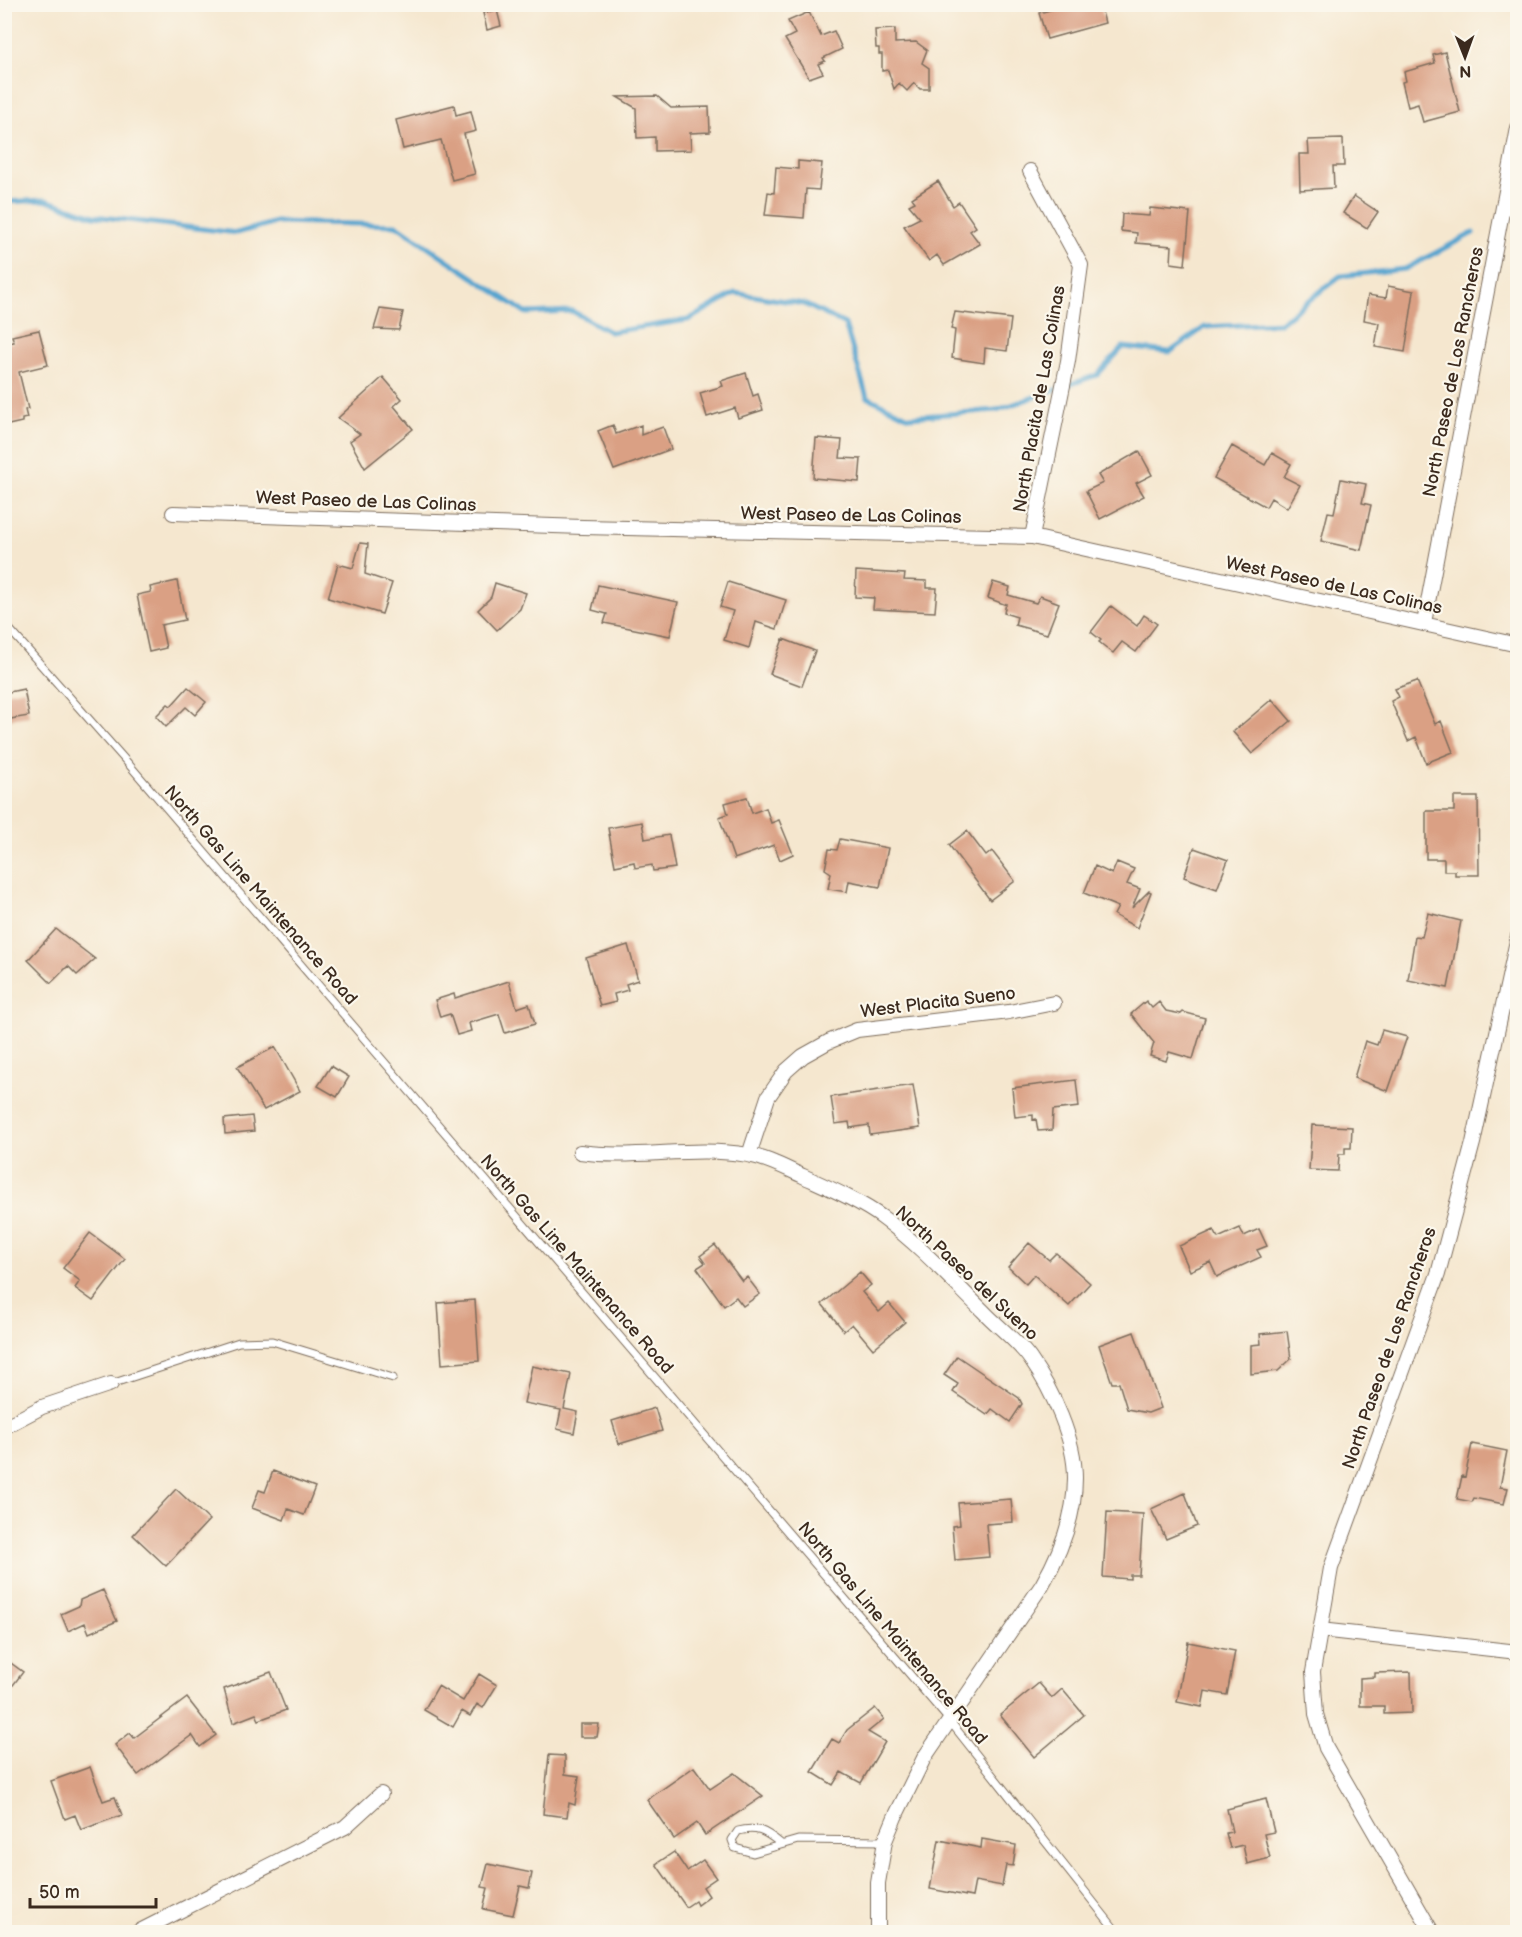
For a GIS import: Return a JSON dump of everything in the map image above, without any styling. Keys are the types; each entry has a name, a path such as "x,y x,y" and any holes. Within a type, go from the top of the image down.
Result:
{"street":[{"name":"North Paseo de Los Rancheros","path":"1424,623 1518,128"},
{"name":"North Placita de Las Colinas","path":"1030,171 1082,265 1068,361 1032,537"},
{"path":"1503,202 1518,204"},
{"name":"West Paseo de Las Colinas","path":"173,513 583,527 1032,537 1518,645"},
{"name":"North Paseo de Los Rancheros","path":"1432,1932 1326,1748 1316,1714 1313,1672 1331,1568 1437,1274 1473,1143 1518,936"},
{"name":"West Placita Sueno","path":"749,1155 768,1097 786,1071 803,1056 828,1042 857,1030 1009,1012 1054,1003"},
{"name":"North Paseo del Sueno","path":"580,1152 601,1155 720,1152 749,1155 818,1183 883,1217 928,1258 1030,1358 1055,1400 1068,1440 1075,1476 1069,1526 1055,1561 1042,1585 924,1758 885,1841 878,1883 878,1932"},
{"path":"4,1427 42,1407 111,1384"},
{"path":"1320,1630 1518,1652"},
{"path":"138,1932 345,1827 381,1794"}],"lane":[{"name":"North Gas Line Maintenance Road","path":"4,623 126,761 949,1720 1118,1932"},
{"path":"111,1384 240,1342 272,1341 393,1378"},
{"path":"780,1843 765,1830 749,1828 738,1831 732,1840 735,1848 753,1853 780,1843 798,1840 885,1841"}],"building":[{"path":"1071,4 1100,4 1105,23 1047,39 1039,13"},
{"path":"497,10 501,26 487,30 483,13"},
{"path":"809,12 821,36 834,31 842,49 823,58 825,61 818,64 823,73 809,78 785,39 795,34 788,21"},
{"path":"895,29 895,43 916,42 927,50 922,63 929,68 929,89 920,89 914,83 907,91 899,83 894,89 888,70 882,71 882,54 879,54 879,48 876,48 875,30"},
{"path":"1445,52 1460,112 1423,122 1418,104 1408,107 1402,82 1406,81 1404,72 1435,63 1433,55"},
{"path":"657,96 671,108 709,107 710,132 690,133 691,150 655,151 655,137 637,138 636,108 617,97"},
{"path":"454,105 456,115 471,111 476,131 464,134 475,174 452,180 441,140 403,149 396,120"},
{"path":"1343,139 1344,166 1333,166 1334,188 1300,190 1299,154 1309,154 1308,140"},
{"path":"798,161 822,163 819,190 806,189 804,218 765,215 768,192 774,193 776,167 798,169"},
{"path":"938,181 953,206 959,202 976,227 970,231 980,244 944,265 937,255 929,261 904,226 920,218 909,205 915,202 912,198"},
{"path":"1354,196 1378,212 1367,228 1343,213"},
{"path":"1150,208 1190,212 1185,265 1171,263 1172,246 1136,243 1137,233 1121,231 1122,214 1149,216"},
{"path":"1388,286 1414,291 1405,352 1375,347 1379,323 1364,320 1368,295 1386,298"},
{"path":"380,309 403,312 399,330 374,329"},
{"path":"955,312 1011,319 1007,351 985,348 984,363 952,358 955,330 951,329"},
{"path":"39,330 48,365 19,372 28,409 25,410 27,418 22,419 22,422 4,426 4,344 14,342 12,336"},
{"path":"746,373 753,396 758,394 763,410 738,418 735,408 707,417 700,393 723,386 721,381"},
{"path":"383,377 402,399 394,406 413,429 365,468 350,441 360,434 338,418"},
{"path":"613,425 616,434 641,425 641,435 663,427 671,449 614,470 598,431"},
{"path":"816,438 842,440 840,458 861,459 859,482 813,478"},
{"path":"1232,446 1265,465 1272,453 1291,464 1284,477 1300,485 1287,508 1271,498 1266,507 1214,478"},
{"path":"1139,451 1152,475 1136,483 1144,496 1100,519 1086,491 1103,483 1098,475"},
{"path":"1341,479 1366,484 1362,503 1371,505 1361,550 1321,541 1328,512 1334,513"},
{"path":"360,543 368,544 365,574 392,583 382,614 328,598 338,564 353,568"},
{"path":"856,571 905,574 904,580 927,581 927,588 937,588 935,612 873,609 874,598 855,597"},
{"path":"177,581 185,620 161,625 166,648 149,652 137,595 151,592 150,587"},
{"path":"728,582 786,600 777,629 756,622 749,648 724,640 733,611 720,607"},
{"path":"993,582 1010,587 1008,595 1036,603 1040,596 1059,603 1047,634 1015,625 1017,617 1004,613 1006,605 988,598"},
{"path":"495,583 526,593 520,609 497,630 478,610 491,597"},
{"path":"598,585 678,602 670,636 604,623 607,614 592,610"},
{"path":"1111,606 1137,626 1144,615 1157,624 1136,652 1122,642 1113,653 1091,632"},
{"path":"783,639 815,651 802,686 770,674"},
{"path":"1417,681 1435,724 1441,721 1453,752 1426,763 1416,737 1408,741 1391,701 1399,697 1395,689"},
{"path":"188,687 206,702 195,715 186,707 166,727 156,716 168,704 171,706"},
{"path":"24,689 29,716 4,720 4,693"},
{"path":"1272,699 1291,721 1252,754 1233,732"},
{"path":"747,797 752,813 766,808 771,823 779,820 793,854 780,860 774,845 734,859 719,817 728,814 725,803"},
{"path":"1454,797 1478,797 1479,875 1455,875 1455,871 1444,871 1444,859 1426,859 1426,811 1454,811"},
{"path":"642,822 645,839 669,835 675,868 653,871 652,865 635,868 634,862 615,866 608,828"},
{"path":"967,831 986,856 992,851 1015,881 990,900 949,845"},
{"path":"840,839 888,848 880,887 849,881 847,892 828,889 831,873 825,869 829,849 837,850"},
{"path":"1194,848 1228,860 1217,889 1184,877"},
{"path":"1117,862 1134,869 1127,884 1140,889 1132,908 1149,891 1151,892 1137,928 1114,915 1118,907 1084,893 1095,866 1112,874"},
{"path":"1428,913 1461,921 1448,988 1408,980 1415,936 1422,937"},
{"path":"56,929 95,959 77,975 68,966 51,983 28,960"},
{"path":"628,945 638,980 626,984 628,990 614,994 616,1002 600,1006 586,958"},
{"path":"509,981 517,1008 529,1004 535,1024 505,1033 499,1014 469,1023 471,1031 457,1035 450,1014 440,1017 435,1000 454,994 455,998"},
{"path":"1146,1001 1152,1008 1159,1002 1166,1011 1181,1014 1183,1012 1205,1018 1193,1059 1169,1052 1166,1061 1150,1056 1154,1043 1131,1014"},
{"path":"1382,1030 1407,1037 1388,1091 1354,1078 1365,1041 1377,1045"},
{"path":"275,1047 300,1091 264,1110 237,1067"},
{"path":"331,1066 349,1077 337,1097 318,1086"},
{"path":"1076,1080 1079,1107 1053,1110 1052,1130 1038,1131 1033,1115 1015,1117 1012,1088"},
{"path":"913,1085 920,1128 870,1135 869,1125 850,1128 849,1122 835,1124 831,1097"},
{"path":"252,1116 254,1131 225,1134 224,1119"},
{"path":"1312,1125 1352,1127 1351,1148 1345,1148 1345,1154 1339,1154 1338,1171 1309,1170"},
{"path":"1240,1228 1244,1236 1259,1229 1267,1246 1257,1250 1261,1257 1217,1277 1210,1262 1190,1271 1179,1246 1214,1230 1218,1238"},
{"path":"90,1233 125,1259 93,1301 75,1288 80,1281 63,1268"},
{"path":"1029,1243 1049,1260 1056,1253 1090,1283 1069,1306 1034,1275 1026,1284 1008,1267"},
{"path":"715,1245 742,1281 747,1277 760,1294 743,1306 736,1297 724,1306 697,1268 705,1263 700,1256"},
{"path":"860,1272 871,1285 862,1292 879,1312 889,1303 905,1322 873,1349 852,1324 844,1331 822,1304"},
{"path":"475,1300 479,1361 442,1364 438,1303"},
{"path":"1287,1331 1291,1359 1278,1371 1251,1374 1251,1345 1261,1344 1260,1334"},
{"path":"1134,1332 1161,1408 1148,1413 1127,1409 1119,1383 1112,1383 1099,1345"},
{"path":"957,1356 1019,1398 1022,1404 1010,1422 992,1409 987,1415 953,1392 958,1384 944,1375"},
{"path":"532,1366 571,1374 564,1409 578,1412 574,1433 557,1429 561,1410 524,1403"},
{"path":"655,1408 662,1431 619,1444 612,1421"},
{"path":"1472,1444 1507,1451 1500,1487 1508,1488 1504,1504 1474,1498 1472,1502 1457,1499 1462,1476 1465,1477"},
{"path":"273,1471 315,1487 304,1515 288,1509 284,1520 252,1508 259,1490 265,1492"},
{"path":"176,1489 209,1520 166,1566 133,1535"},
{"path":"1185,1493 1197,1526 1166,1539 1151,1509"},
{"path":"1011,1499 1013,1522 986,1524 989,1557 955,1560 952,1526 960,1525 958,1503"},
{"path":"1107,1512 1143,1514 1139,1575 1130,1575 1130,1579 1103,1577"},
{"path":"103,1590 117,1621 89,1633 85,1623 68,1631 61,1614 79,1606 80,1600"},
{"path":"1188,1642 1235,1651 1227,1695 1205,1691 1202,1707 1177,1702"},
{"path":"4,1658 23,1672 4,1697"},
{"path":"271,1672 286,1710 259,1720 256,1714 233,1723 224,1689"},
{"path":"1411,1672 1412,1713 1384,1714 1384,1706 1360,1706 1360,1678 1375,1677 1375,1673"},
{"path":"479,1674 497,1685 483,1708 477,1704 470,1716 462,1711 453,1727 424,1710 438,1686 463,1701"},
{"path":"1039,1683 1052,1698 1062,1689 1084,1715 1034,1757 1000,1715"},
{"path":"187,1698 216,1735 200,1747 192,1735 138,1775 115,1745 130,1733 134,1738"},
{"path":"875,1708 884,1719 868,1732 885,1742 861,1783 841,1772 833,1785 812,1772 832,1739 839,1743 847,1730"},
{"path":"580,1724 599,1724 597,1737 580,1737"},
{"path":"549,1755 565,1756 565,1774 579,1776 575,1805 569,1803 567,1817 543,1814"},
{"path":"90,1767 103,1801 115,1797 122,1815 81,1830 75,1815 65,1819 51,1781"},
{"path":"694,1767 710,1789 734,1773 763,1796 705,1835 697,1823 674,1839 647,1800"},
{"path":"1266,1799 1274,1832 1264,1834 1270,1858 1247,1864 1243,1845 1230,1848 1226,1833 1232,1832 1227,1809"},
{"path":"982,1839 1016,1845 1013,1866 1006,1865 1002,1886 975,1881 972,1897 930,1889 939,1840 981,1848"},
{"path":"674,1852 687,1871 703,1860 716,1878 703,1887 709,1896 697,1905 695,1901 686,1907 656,1864"},
{"path":"488,1864 532,1873 529,1888 520,1886 513,1915 483,1909 488,1888 482,1887"}],"waterway":[{"path":"4,202 45,200 94,216 237,233 276,222 396,225 526,313 572,311 610,332 688,320 735,293 804,304 845,324 867,397 909,417 997,410 1097,375 1123,347 1170,352 1205,327 1280,323 1340,276 1405,269 1473,233"}]}
